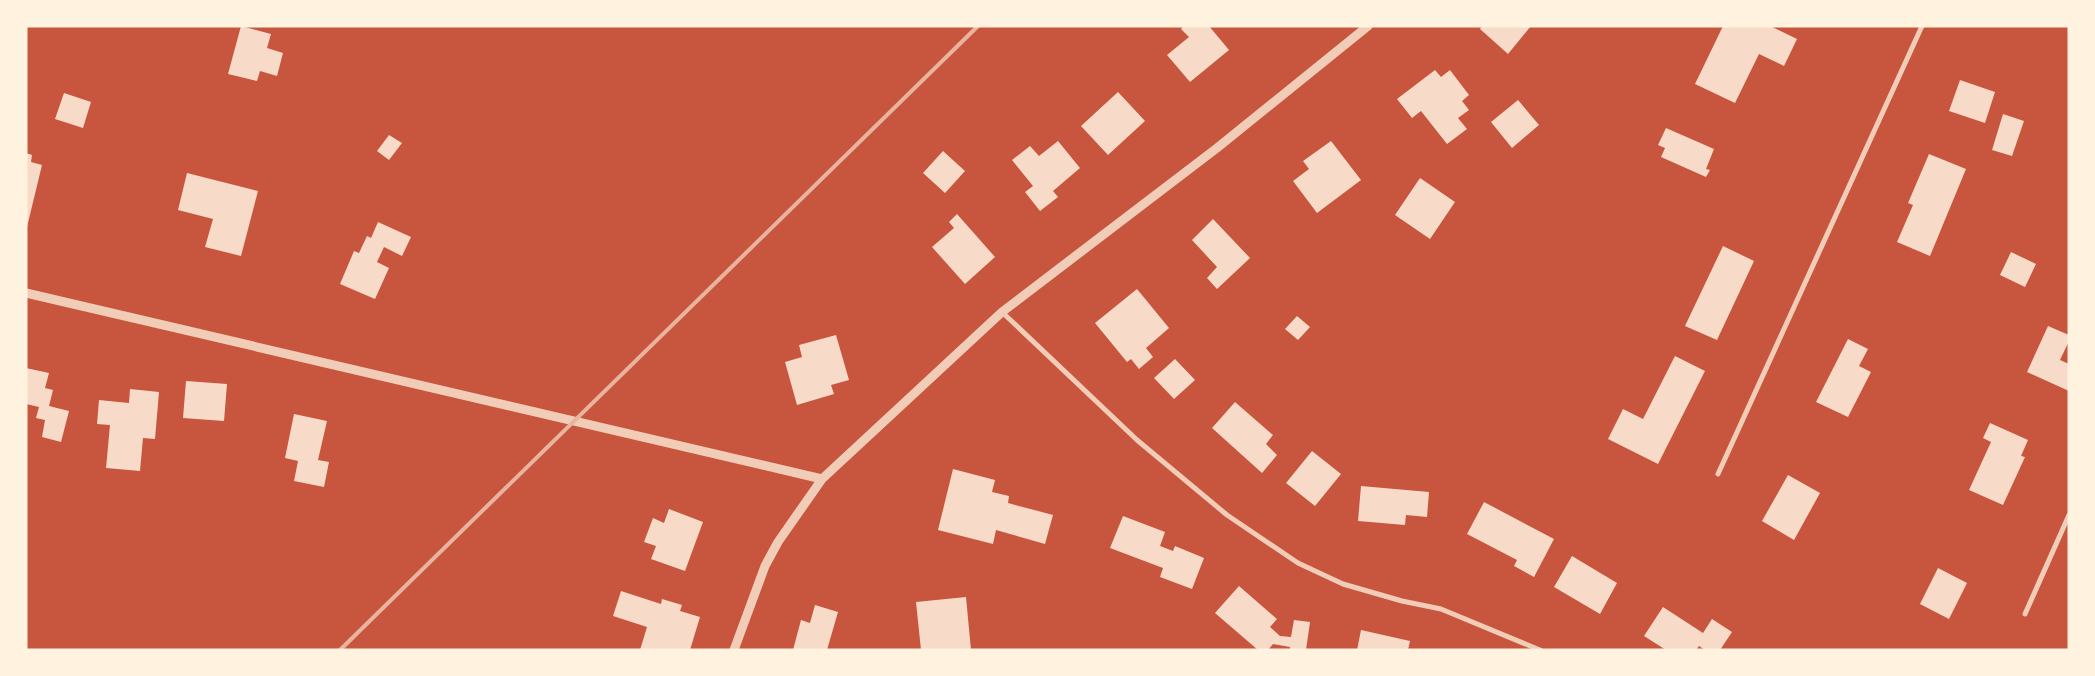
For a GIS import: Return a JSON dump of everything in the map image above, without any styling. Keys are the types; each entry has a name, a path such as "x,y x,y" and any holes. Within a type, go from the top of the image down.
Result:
{"street":[{"path":"734,650 765,566 778,542 822,479 1002,312 1217,148 1368,26"},
{"path":"1718,474 1922,26"},
{"path":"26,292 822,479"},
{"path":"1002,312 1145,446 1226,515 1298,562 1343,584 1402,601 1441,609 1540,650"},
{"path":"2025,614 2069,515"}],"building":[{"path":"241,26 271,34 267,48 283,53 277,76 260,71 257,81 228,74"},
{"path":"1184,26 1209,26 1229,50 1190,82 1167,55 1189,37 1181,29"},
{"path":"1482,26 1531,26 1508,54 1480,29"},
{"path":"1723,26 1770,26 1797,39 1784,66 1759,54 1735,103 1695,84"},
{"path":"1435,70 1441,77 1450,70 1469,95 1462,101 1469,110 1458,118 1467,129 1447,144 1421,111 1412,118 1397,99"},
{"path":"1960,80 1995,92 1985,123 1949,111"},
{"path":"1118,92 1145,121 1108,155 1081,126"},
{"path":"64,93 91,102 83,128 55,119"},
{"path":"1518,100 1539,125 1512,148 1491,122"},
{"path":"2003,114 2024,121 2012,156 1992,150"},
{"path":"1666,128 1714,149 1706,169 1710,170 1706,177 1661,157 1665,148 1658,145"},
{"path":"389,135 402,143 389,160 377,151"},
{"path":"1058,141 1080,168 1053,191 1058,197 1040,211 1025,192 1033,186 1012,160 1030,146 1039,156"},
{"path":"1331,141 1361,180 1317,213 1293,181 1309,169 1303,161"},
{"path":"943,151 965,171 945,193 923,173"},
{"path":"26,153 32,155 31,162 42,165 27,227"},
{"path":"1929,154 1966,169 1930,256 1897,242 1913,205 1908,203"},
{"path":"187,173 258,191 241,256 205,247 213,219 178,210"},
{"path":"1420,178 1455,202 1430,239 1395,215"},
{"path":"957,214 995,257 965,284 932,247 954,228 949,222"},
{"path":"1213,219 1250,258 1217,289 1207,278 1217,267 1192,240"},
{"path":"378,222 411,237 402,256 384,247 377,262 389,268 375,299 340,284 354,251 359,253 367,236 371,238"},
{"path":"1723,246 1754,261 1717,340 1685,326"},
{"path":"2011,252 2036,264 2025,287 2000,275"},
{"path":"1137,289 1169,328 1146,348 1153,357 1139,369 1131,359 1127,362 1095,323"},
{"path":"1297,316 1310,327 1298,340 1285,329"},
{"path":"2048,326 2069,335 2069,341 2060,360 2069,364 2069,391 2027,372"},
{"path":"836,335 849,380 831,385 834,394 797,405 785,362 802,357 799,345"},
{"path":"1848,339 1868,349 1859,366 1871,372 1848,417 1816,402"},
{"path":"1675,356 1705,371 1658,464 1608,439 1623,409 1643,419"},
{"path":"1175,359 1195,380 1174,399 1154,378"},
{"path":"26,368 49,373 45,388 53,390 49,406 69,411 61,442 42,437 45,420 36,418 39,407 26,404"},
{"path":"186,381 227,384 224,421 183,418"},
{"path":"130,389 159,392 155,439 143,438 140,471 106,468 110,425 97,424 99,400 129,403"},
{"path":"1235,402 1273,435 1266,444 1277,455 1262,473 1212,428"},
{"path":"294,414 327,421 318,460 329,462 324,487 294,481 298,461 285,458"},
{"path":"1990,423 2028,440 2021,456 2025,457 2003,505 1969,490 1991,442 1983,438"},
{"path":"1312,451 1341,474 1315,506 1286,483"},
{"path":"953,469 995,480 992,492 1009,496 1008,503 1053,515 1045,544 996,530 993,544 938,530"},
{"path":"1788,475 1820,493 1794,540 1762,521"},
{"path":"1361,486 1429,492 1427,517 1406,515 1405,525 1358,521"},
{"path":"1484,502 1554,539 1534,577 1514,566 1517,560 1467,534"},
{"path":"669,509 703,522 685,571 651,559 656,546 644,542 653,518 664,523"},
{"path":"1123,516 1165,532 1160,546 1173,551 1175,546 1204,558 1192,589 1160,577 1163,568 1110,548"},
{"path":"1572,556 1617,583 1600,614 1554,587"},
{"path":"1938,568 1967,583 1949,619 1920,604"},
{"path":"1239,586 1277,619 1270,627 1280,636 1291,637 1294,620 1310,622 1306,650 1290,650 1290,647 1273,644 1268,650 1258,650 1215,613"},
{"path":"621,591 661,604 662,599 682,605 680,611 700,617 690,650 640,650 647,627 613,616"},
{"path":"966,597 971,650 921,650 916,602"},
{"path":"815,605 838,612 827,650 793,650 801,620 810,623"},
{"path":"1663,607 1703,633 1712,619 1732,632 1720,650 1705,650 1699,646 1696,650 1666,650 1644,636"},
{"path":"1361,630 1410,641 1408,650 1357,650"}],"railway":[{"path":"340,650 978,26"}]}
